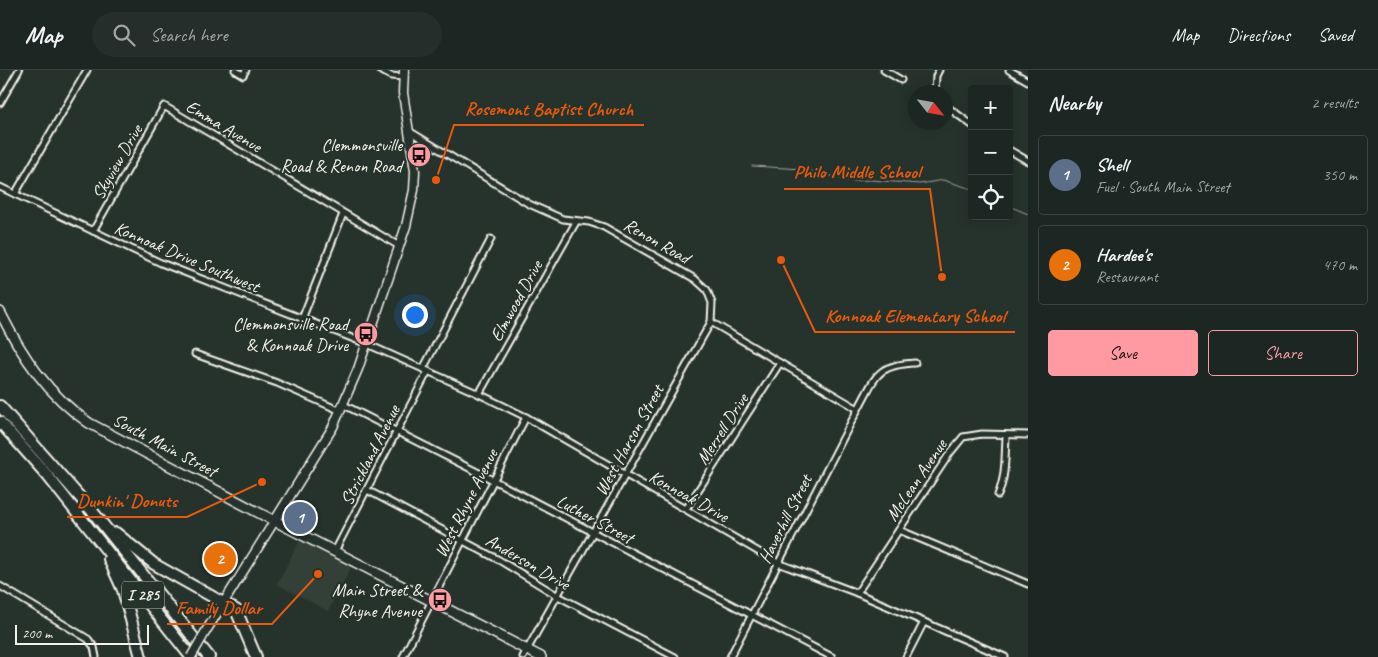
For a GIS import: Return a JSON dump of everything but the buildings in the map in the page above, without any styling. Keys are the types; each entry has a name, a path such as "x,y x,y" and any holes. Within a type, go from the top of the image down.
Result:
{"highway":[{"name":"I 285","path":"0,406 92,511 209,657"},
{"name":"I 285","path":"0,422 95,534 191,657"},
{"path":"92,511 154,564 239,614 256,657"},
{"path":"95,534 123,590 141,657"}],"main road":[{"path":"191,657 343,408 367,344 409,216 414,190 414,171 403,74"},
{"name":"South Main Street","path":"1,319 41,379 78,415 147,454 431,601 525,653 541,657"}],"street":[{"path":"0,103 19,70"},
{"path":"15,194 88,70"},
{"path":"235,70 243,75 246,70"},
{"path":"380,70 391,76 403,74"},
{"path":"884,70 901,80"},
{"path":"935,85 936,76 939,70"},
{"path":"1009,70 1028,81"},
{"name":"Emma Avenue","path":"164,106 399,246"},
{"name":"Skyview Drive","path":"93,231 164,106"},
{"path":"953,111 968,121"},
{"name":"Renon Road","path":"409,131 529,204 549,214 576,222 589,222 604,227 695,279 707,290 712,303 711,322"},
{"path":"1013,152 1028,156"},
{"path":"1016,153 1028,162"},
{"name":"Konnoak Drive Southwest","path":"0,187 170,267 367,344"},
{"path":"302,319 343,214"},
{"name":"Elmwood Drive","path":"479,394 576,222"},
{"name":"Strickland Avenue","path":"336,551 398,431 425,370 491,239"},
{"path":"711,322 858,409"},
{"name":"West Harson Street","path":"525,653 711,322"},
{"name":"Konnoak Drive","path":"367,344 526,417 778,563 857,593 1006,657"},
{"name":"Luther Street","path":"195,354 343,408 398,431 592,534 832,657"},
{"name":"Merrell Drive","path":"686,510 780,362"},
{"name":"Haverhill Street","path":"730,657 858,409 880,372 887,367 915,363"},
{"name":"West Rhyne Avenue","path":"402,657 526,417"},
{"name":"McLean Avenue","path":"857,593 949,454 963,437 982,434 1028,435"},
{"path":"998,495 1005,465 1006,435"},
{"name":"Anderson Drive","path":"367,490 462,540 558,596 675,657"},
{"path":"899,530 1028,584"},
{"path":"0,586 88,639 94,647 96,657"},
{"path":"906,657 924,622"}],"shaded area":[{"path":"301,538 352,566 328,611 277,584"}],"waterway":[{"path":"752,166 802,169 852,181 870,180 920,184 943,180 968,188"},
{"path":"1013,208 1028,214"}],"place":[{"name":"Clemmonsville Road & Renon Road","path":"419,155"},
{"name":"Rosemont Baptist Church","path":"436,180"},
{"name":"Konnoak Elementary School","path":"781,260"},
{"name":"Philo Middle School","path":"942,277"},
{"name":"Clemmonsville Road & Konnoak Drive","path":"366,334"},
{"name":"Dunkin' Donuts","path":"262,482"},
{"name":"Shell","path":"300,518"},
{"name":"Hardee's","path":"220,559"},
{"name":"Family Dollar","path":"318,574"},
{"name":"Main Street & Rhyne Avenue","path":"440,600"}]}
